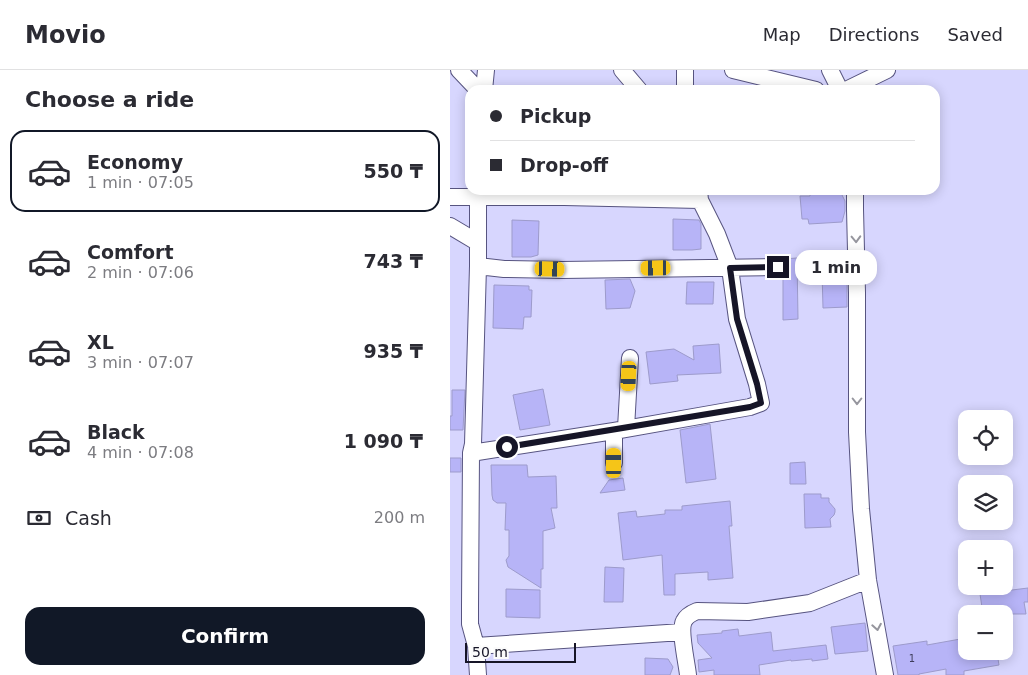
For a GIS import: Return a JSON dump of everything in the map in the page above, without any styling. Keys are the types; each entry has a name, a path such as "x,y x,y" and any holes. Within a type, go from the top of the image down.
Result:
{"street":[{"path":"459,70 473,85"},
{"path":"484,85 486,70"},
{"path":"622,70 635,85"},
{"path":"685,70 685,85"},
{"path":"733,70 795,85"},
{"path":"830,70 838,85"},
{"path":"855,83 888,70"},
{"path":"450,197 469,195"},
{"path":"478,195 478,266 473,444 471,453 470,624 476,646 478,675"},
{"path":"471,453 620,430 750,407 761,403 737,319 730,268 699,195 564,197 507,195"},
{"path":"855,195 857,432 868,580 885,675"},
{"path":"450,226 477,242"},
{"path":"478,266 504,269 778,267"},
{"path":"614,463 630,358"},
{"path":"688,675 682,632 684,621 696,611 748,612 810,603 868,580"},
{"path":"476,646 682,632"}],"building":[{"path":"842,195 845,201 845,211 842,222 809,224 808,219 802,219 800,196"},
{"path":"673,219 699,220 701,224 701,249 673,250"},
{"path":"512,220 539,221 538,255 512,257"},
{"path":"797,258 798,319 783,320 783,276 788,267 787,262 783,259"},
{"path":"822,272 847,274 847,307 823,308"},
{"path":"630,279 635,291 630,308 606,309 605,280"},
{"path":"687,282 714,282 713,304 686,304"},
{"path":"494,285 529,286 529,290 532,290 531,317 524,317 523,329 493,328"},
{"path":"719,344 721,373 677,375 678,381 650,384 646,352 674,349 694,360 693,346"},
{"path":"543,389 550,425 520,430 513,395"},
{"path":"452,390 465,390 463,430 450,430"},
{"path":"710,424 716,479 686,483 680,430"},
{"path":"450,458 461,458 461,472 450,472"},
{"path":"805,462 806,484 790,484 790,463"},
{"path":"491,465 527,465 528,477 556,476 557,508 551,508 555,528 543,531 541,588 508,567 506,560 509,556 509,530 505,530 506,503 497,503 493,500"},
{"path":"623,478 625,490 600,493 609,480"},
{"path":"804,494 821,494 821,498 829,498 829,502 835,509 834,515 830,519 831,527 805,528"},
{"path":"730,501 732,526 729,526 733,578 708,580 708,572 675,574 675,595 664,595 662,555 623,560 618,513 636,511 637,517 665,514 665,510 682,510 682,506"},
{"path":"605,567 624,568 623,602 604,602"},
{"path":"1028,588 1028,602 1024,602 1026,614 1013,614 1013,605 982,605 980,595 1013,595 1013,590"},
{"path":"506,589 540,590 540,618 506,617"},
{"path":"865,623 868,651 835,654 831,627"},
{"path":"738,629 739,636 771,632 773,651 826,645 828,659 812,661 812,659 791,660 759,665 760,675 714,675 714,670 699,672 698,660 712,658 698,643 697,635 722,633 722,631"},
{"path":"958,639 958,660 998,660 999,665 964,671 964,675 946,675 946,669 919,675 898,675 893,646 927,641 927,645"},
{"path":"645,658 668,659 673,667 670,675 645,675"}],"route":[{"path":"507,447 750,407 761,403 747,348 737,319 730,268 778,267"}]}
